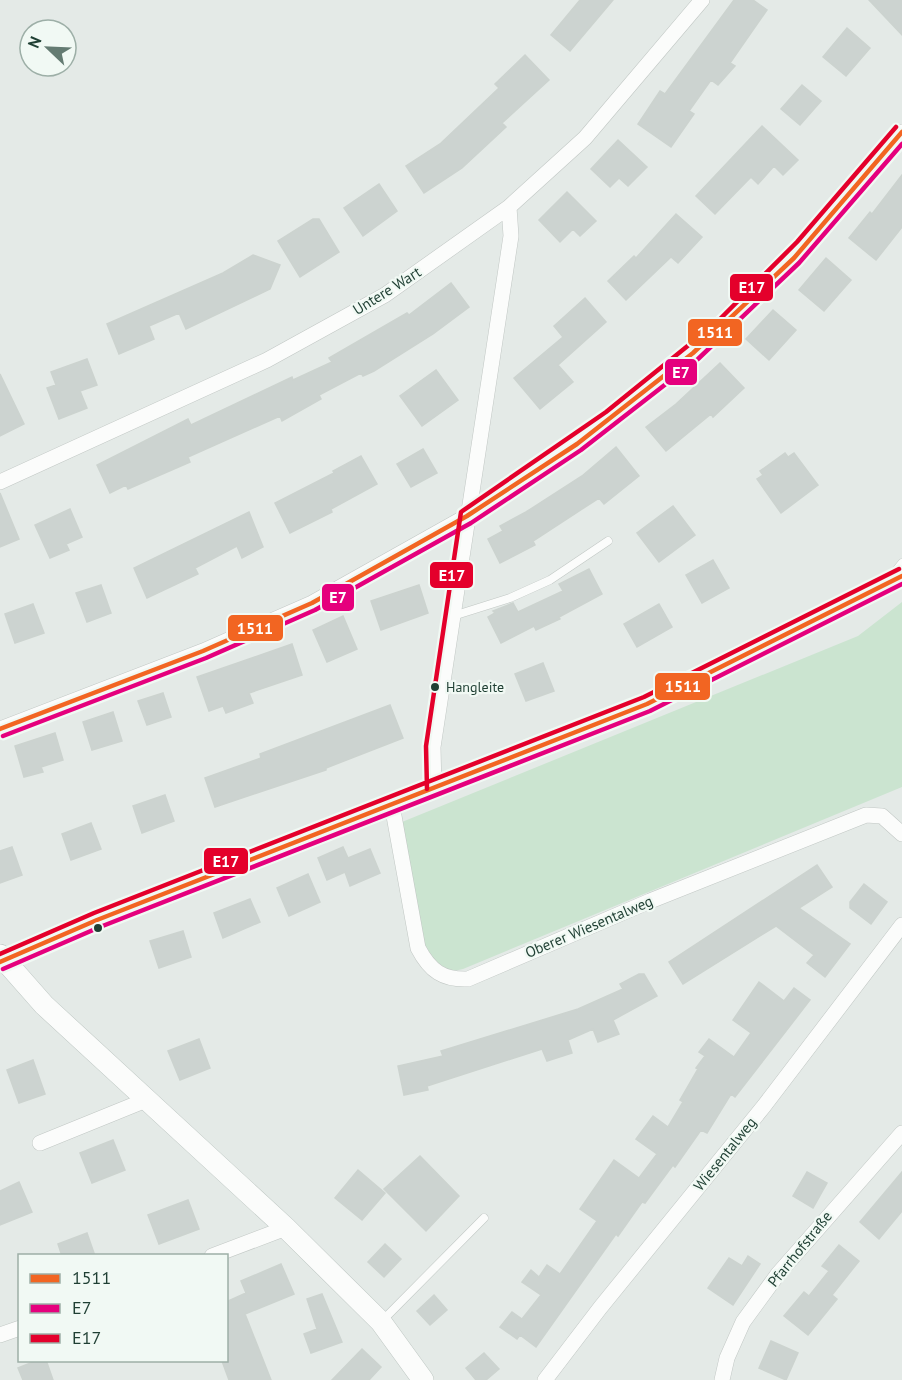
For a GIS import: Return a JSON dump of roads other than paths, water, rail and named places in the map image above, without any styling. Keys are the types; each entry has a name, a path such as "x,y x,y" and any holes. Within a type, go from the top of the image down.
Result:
{"street":[{"name":"Untere Wart","path":"0,482 267,360 385,295 508,207 585,138 702,0"},
{"path":"0,729 203,651 312,603 467,516 577,444 693,353 794,258 902,132"},
{"path":"434,789 433,747 511,236 508,207"},
{"path":"423,1380 381,1322 286,1228 44,1005 1,959 647,704 881,589 902,576"},
{"name":"Oberer Wiesentalweg","path":"392,805 418,948 432,968 451,980 468,979 650,901 866,815 882,816 902,834"},
{"name":"Wiesentalweg","path":"545,1380 600,1308 764,1106 902,925"},
{"path":"40,1143 146,1100"},
{"name":"Pfarrhofstraße","path":"722,1380 727,1358 743,1322 853,1185 902,1133"},
{"path":"217,1254 286,1228"},
{"path":"0,1335 18,1329"}],"lane":[{"path":"453,616 510,598 550,580 608,541"},
{"path":"881,589 902,563"},
{"path":"381,1322 484,1218"}],"place":[{"name":"Hangleite","path":"435,687"}]}
